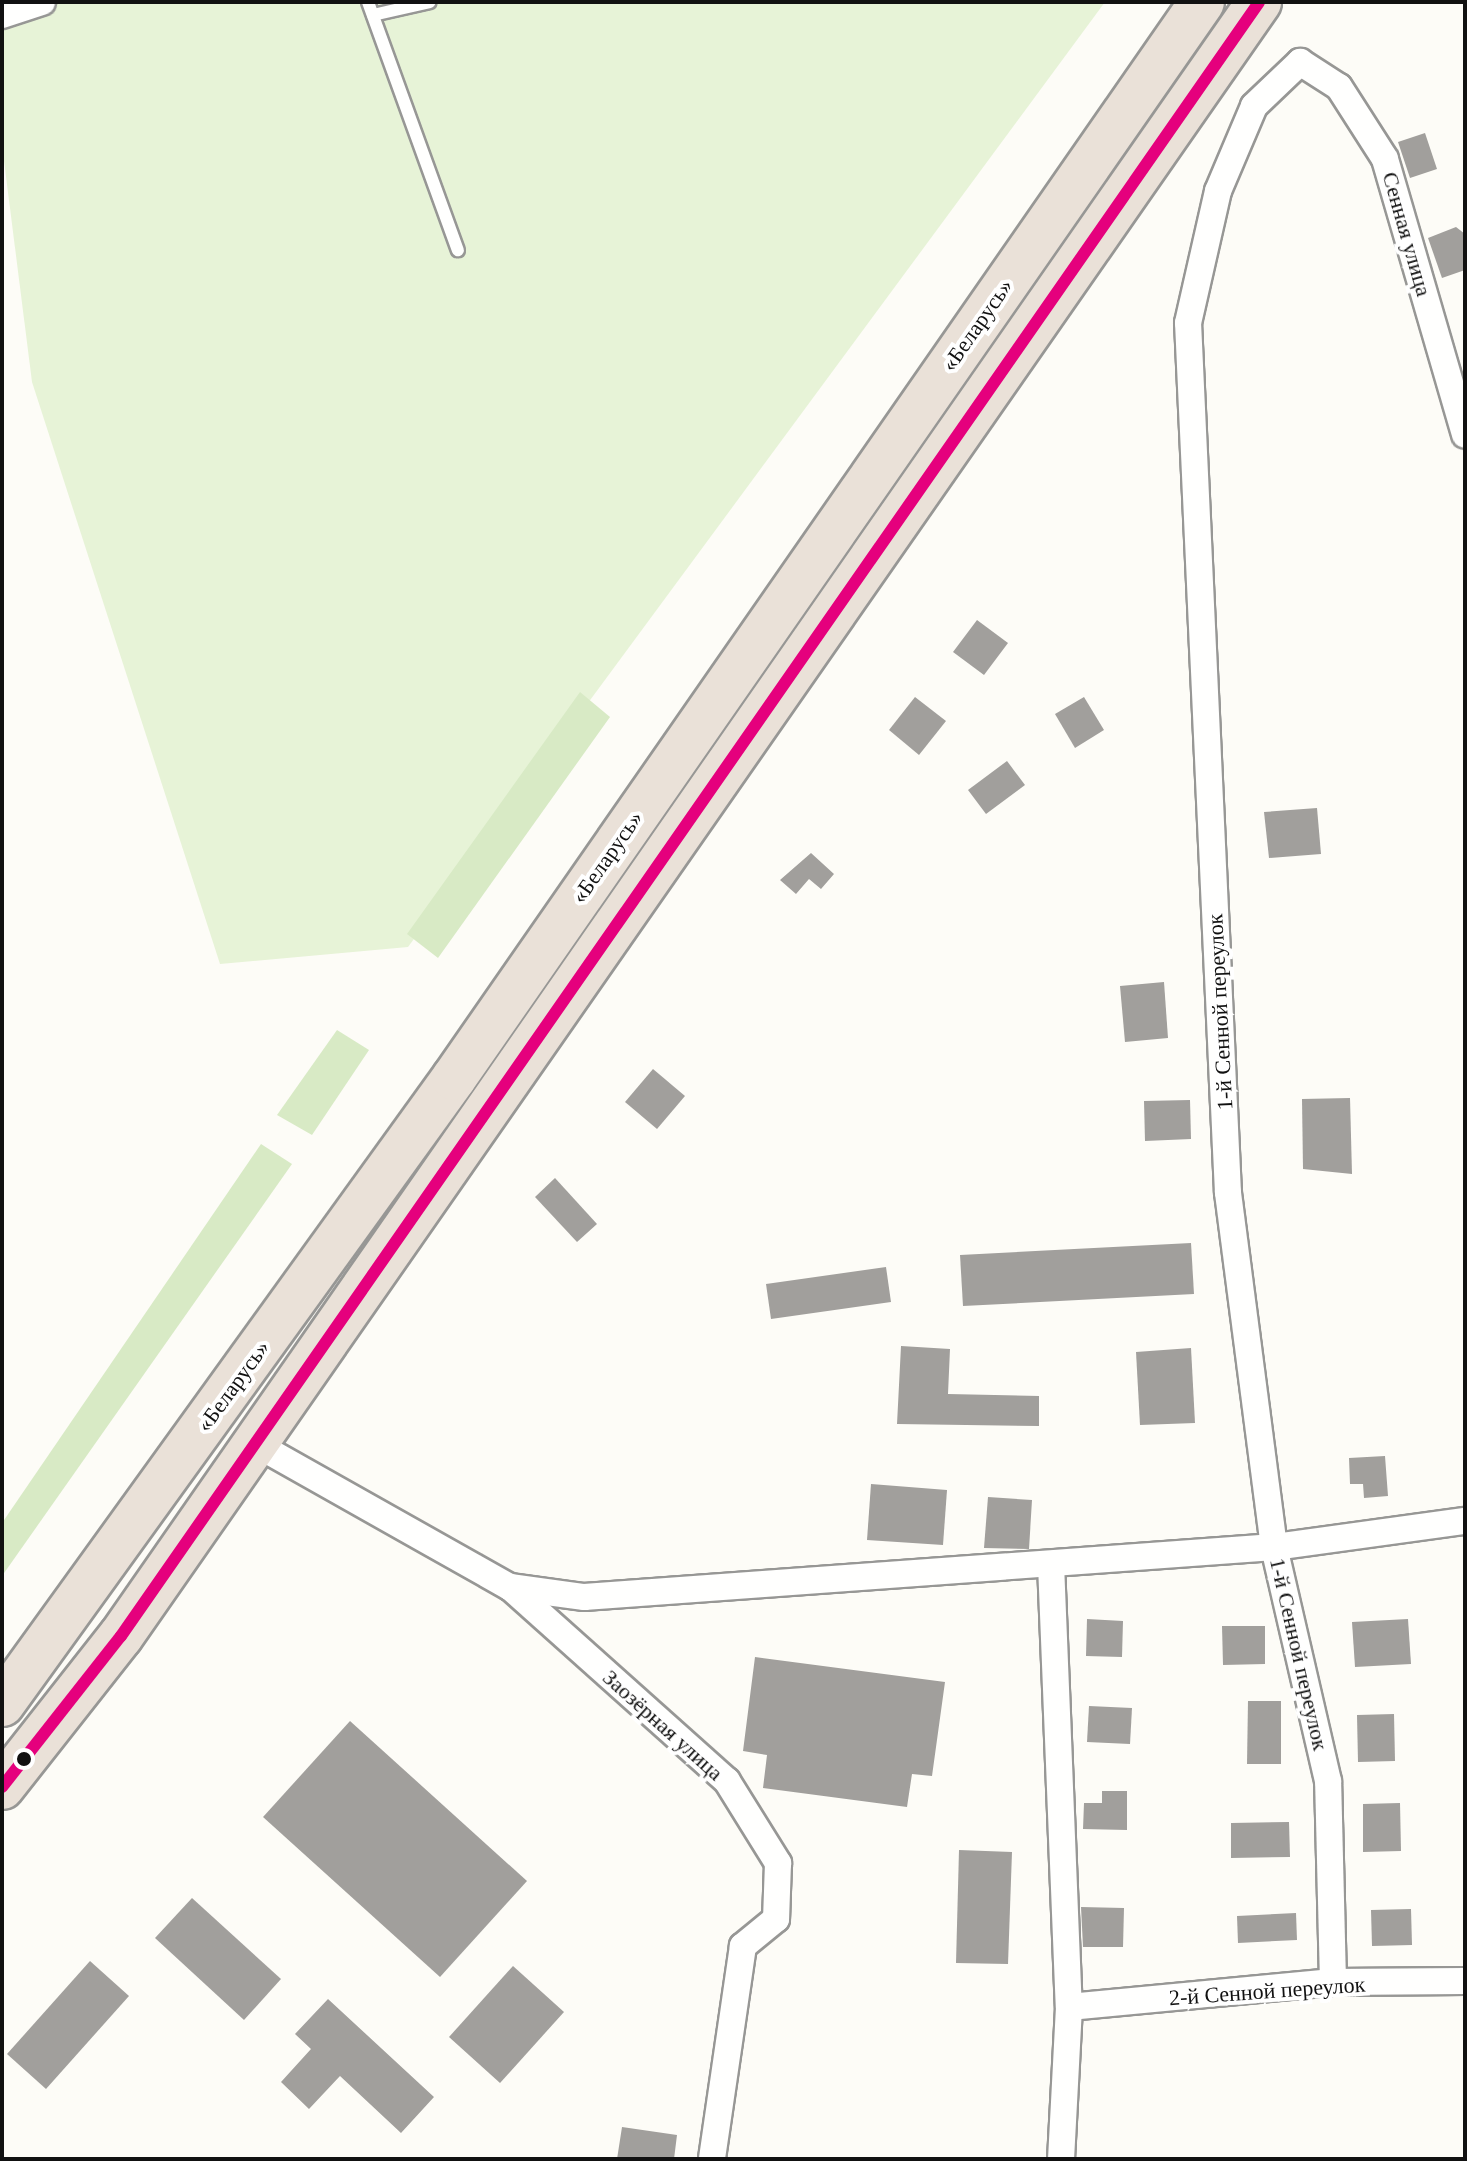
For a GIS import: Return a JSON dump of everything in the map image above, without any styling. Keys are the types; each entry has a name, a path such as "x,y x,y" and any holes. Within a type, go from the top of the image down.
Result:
{"highway":[{"name":"«Беларусь»","path":"2,1704 463,1065 1202,2"},
{"name":"«Беларусь»","path":"2,1787 121,1636 1259,2"}],"street":[{"path":"2,15 42,2"},
{"name":"Сенная улица","path":"1300,62 1339,87 1385,159 1465,435"},
{"name":"1-й Сенной переулок","path":"1300,62 1254,106 1218,191 1188,323 1228,1193 1274,1547 1328,1781 1333,1982"},
{"name":"Заозёрная улица","path":"254,1443 510,1587 727,1781 778,1863 776,1919 743,1946 712,2159"},
{"name":"Заозёрная улица","path":"510,1587 584,1597 1274,1547 1465,1521"},
{"path":"1051,1564 1069,2007 1061,2159"},
{"name":"2-й Сенной переулок","path":"1069,2007 1333,1982 1465,1981"}],"lane":[{"path":"368,2 458,250"},
{"path":"373,15 430,2"}],"green space":[{"path":"2,2 1105,2 408,947 220,964 32,382 2,145"},
{"path":"580,692 610,717 438,958 407,934"},
{"path":"337,1030 369,1050 312,1135 277,1115"},
{"path":"261,1144 292,1164 2,1576 2,1523"}],"building":[{"path":"1425,133 1437,169 1410,178 1398,142"},
{"path":"1456,227 1465,234 1465,270 1442,278 1428,238"},
{"path":"977,620 1008,643 984,675 953,652"},
{"path":"915,697 946,721 919,755 889,730"},
{"path":"1084,697 1104,730 1075,748 1055,714"},
{"path":"1007,761 1025,785 986,814 968,790"},
{"path":"1317,808 1321,854 1269,858 1264,812"},
{"path":"811,853 834,874 821,889 809,879 796,894 780,880"},
{"path":"1164,982 1168,1038 1125,1042 1120,986"},
{"path":"653,1069 685,1096 657,1129 625,1102"},
{"path":"1350,1098 1352,1174 1303,1169 1302,1099"},
{"path":"1190,1100 1191,1139 1145,1141 1144,1101"},
{"path":"555,1178 597,1224 577,1242 535,1197"},
{"path":"1191,1243 1194,1294 963,1306 960,1255"},
{"path":"886,1267 891,1302 771,1319 766,1284"},
{"path":"901,1346 950,1349 948,1394 1039,1396 1039,1426 897,1424"},
{"path":"1191,1348 1195,1423 1140,1425 1136,1352"},
{"path":"1385,1456 1388,1496 1364,1498 1363,1484 1350,1484 1349,1458"},
{"path":"871,1484 947,1490 943,1545 867,1540"},
{"path":"988,1497 1032,1500 1029,1549 984,1548"},
{"path":"1087,1619 1123,1621 1122,1657 1086,1656"},
{"path":"1408,1619 1411,1664 1355,1667 1352,1622"},
{"path":"1222,1626 1265,1626 1265,1664 1223,1665"},
{"path":"755,1657 945,1682 932,1776 912,1774 907,1807 763,1788 767,1755 743,1751"},
{"path":"1248,1701 1281,1701 1281,1764 1247,1764"},
{"path":"1089,1706 1132,1708 1130,1744 1087,1742"},
{"path":"1394,1714 1395,1761 1358,1762 1357,1715"},
{"path":"350,1721 527,1881 440,1977 263,1817"},
{"path":"1102,1791 1127,1791 1127,1830 1083,1829 1084,1803 1102,1803"},
{"path":"1400,1803 1401,1851 1363,1852 1363,1804"},
{"path":"1289,1822 1290,1857 1231,1858 1231,1823"},
{"path":"959,1850 1012,1852 1008,1964 956,1963"},
{"path":"192,1898 281,1979 244,2020 155,1938"},
{"path":"1081,1907 1124,1908 1123,1947 1083,1947"},
{"path":"1411,1909 1412,1945 1372,1946 1371,1910"},
{"path":"1296,1913 1297,1940 1238,1943 1237,1916"},
{"path":"90,1961 129,1996 46,2089 7,2054"},
{"path":"513,1966 564,2012 500,2083 449,2037"},
{"path":"328,1999 434,2097 401,2133 340,2076 309,2109 281,2082 311,2049 295,2034"},
{"path":"622,2127 677,2135 674,2159 617,2159"}],"transit line":[{"path":"2,1787 121,1636 1259,2"}]}
